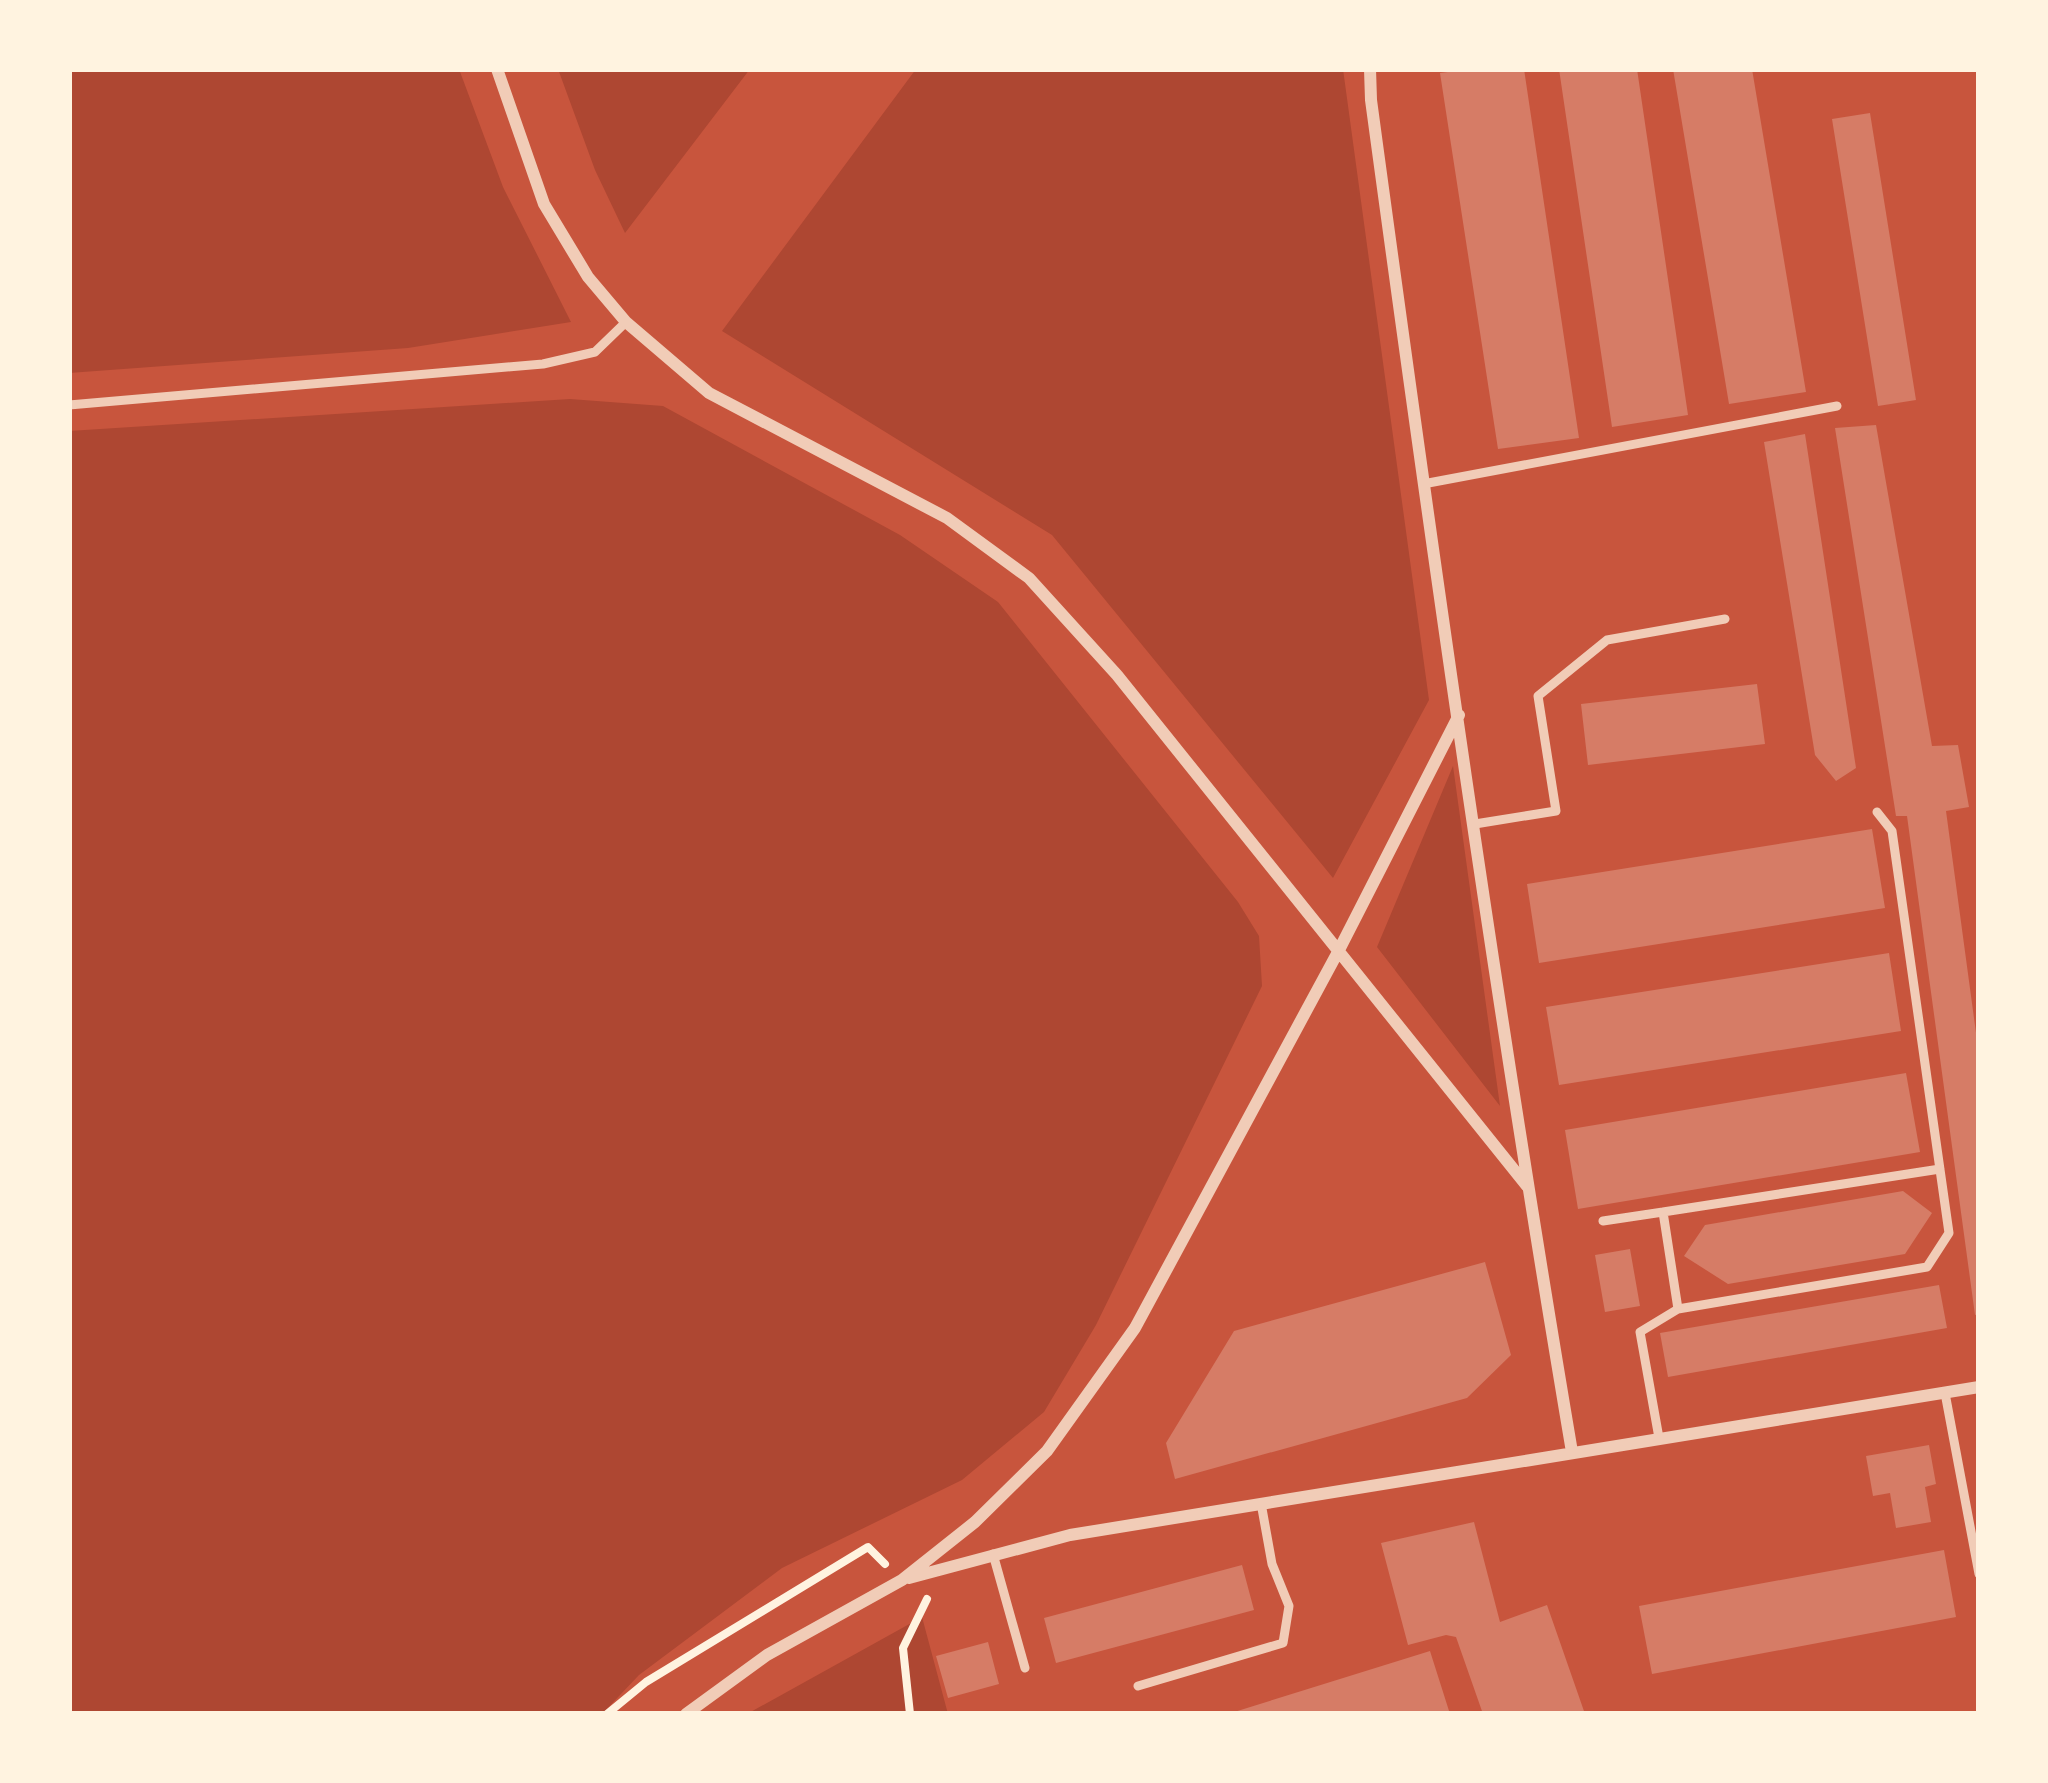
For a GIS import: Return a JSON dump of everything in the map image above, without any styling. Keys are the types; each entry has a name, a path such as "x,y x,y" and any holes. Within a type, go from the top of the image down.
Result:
{"street":[{"path":"496,69 544,204 588,277 626,322 709,393 947,518 1029,578 1117,676 1527,1186"},
{"path":"1370,69 1423,484 1527,1186 1572,1452"},
{"path":"686,1714 767,1655 902,1580 975,1522 1047,1451 1136,1328 1459,715"},
{"path":"902,1580 1070,1535 1979,1387"}],"lane":[{"path":"69,405 543,364 595,352 626,322"},
{"path":"1423,484 1837,406"},
{"path":"1475,824 1556,811 1538,696 1607,640 1725,620"},
{"path":"1659,1438 1640,1332 1678,1309 1927,1268 1949,1233 1892,831 1877,812"},
{"path":"1603,1221 1940,1169"},
{"path":"1663,1212 1678,1309"},
{"path":"1945,1393 1979,1574"},
{"path":"1138,1686 1283,1643 1289,1606 1271,1564 1261,1502"},
{"path":"993,1554 1025,1668"}],"path":[{"path":"910,1714 903,1648 928,1598"}],"shaded area":[{"path":"69,69 459,69 503,187 571,322 408,348 69,373"},
{"path":"558,69 750,69 625,233 595,170"},
{"path":"916,69 1343,69 1429,700 1333,878 1052,535 722,331"},
{"path":"570,399 663,406 900,535 998,602 1238,902 1259,936 1262,986 1096,1325 1044,1412 962,1480 782,1568 639,1675 602,1714 69,1714 69,431"},
{"path":"1453,766 1500,1106 1377,947"},
{"path":"922,1617 948,1714 747,1714"}],"building":[{"path":"1524,69 1579,438 1498,449 1440,73"},
{"path":"1559,69 1637,69 1688,415 1612,427"},
{"path":"1673,69 1752,69 1806,392 1729,404"},
{"path":"1870,113 1916,400 1878,406 1832,119"},
{"path":"1876,425 1932,746 1958,745 1969,807 1946,811 1979,1055 1979,1314 1975,1315 1907,816 1896,816 1835,428"},
{"path":"1805,434 1856,768 1836,781 1815,755 1764,442"},
{"path":"1757,684 1765,744 1588,765 1581,704"},
{"path":"1872,829 1885,908 1539,963 1527,884"},
{"path":"1889,953 1901,1031 1559,1085 1546,1007"},
{"path":"1906,1073 1920,1152 1578,1209 1565,1130"},
{"path":"1903,1191 1932,1213 1905,1254 1728,1284 1684,1256 1705,1225"},
{"path":"1630,1249 1640,1306 1605,1312 1595,1255"},
{"path":"1485,1262 1511,1355 1467,1398 1175,1479 1166,1443 1234,1331"},
{"path":"1939,1285 1947,1328 1668,1377 1660,1333"},
{"path":"1929,1445 1936,1484 1925,1487 1931,1522 1896,1528 1890,1493 1873,1496 1866,1456"},
{"path":"1474,1522 1500,1622 1547,1605 1585,1714 1483,1714 1456,1637 1446,1635 1408,1645 1381,1543"},
{"path":"1944,1550 1956,1617 1652,1674 1639,1606"},
{"path":"1242,1565 1254,1610 1056,1663 1044,1618"},
{"path":"988,1642 999,1684 948,1698 936,1656"},
{"path":"1430,1651 1450,1714 1231,1714 1231,1713"}]}
